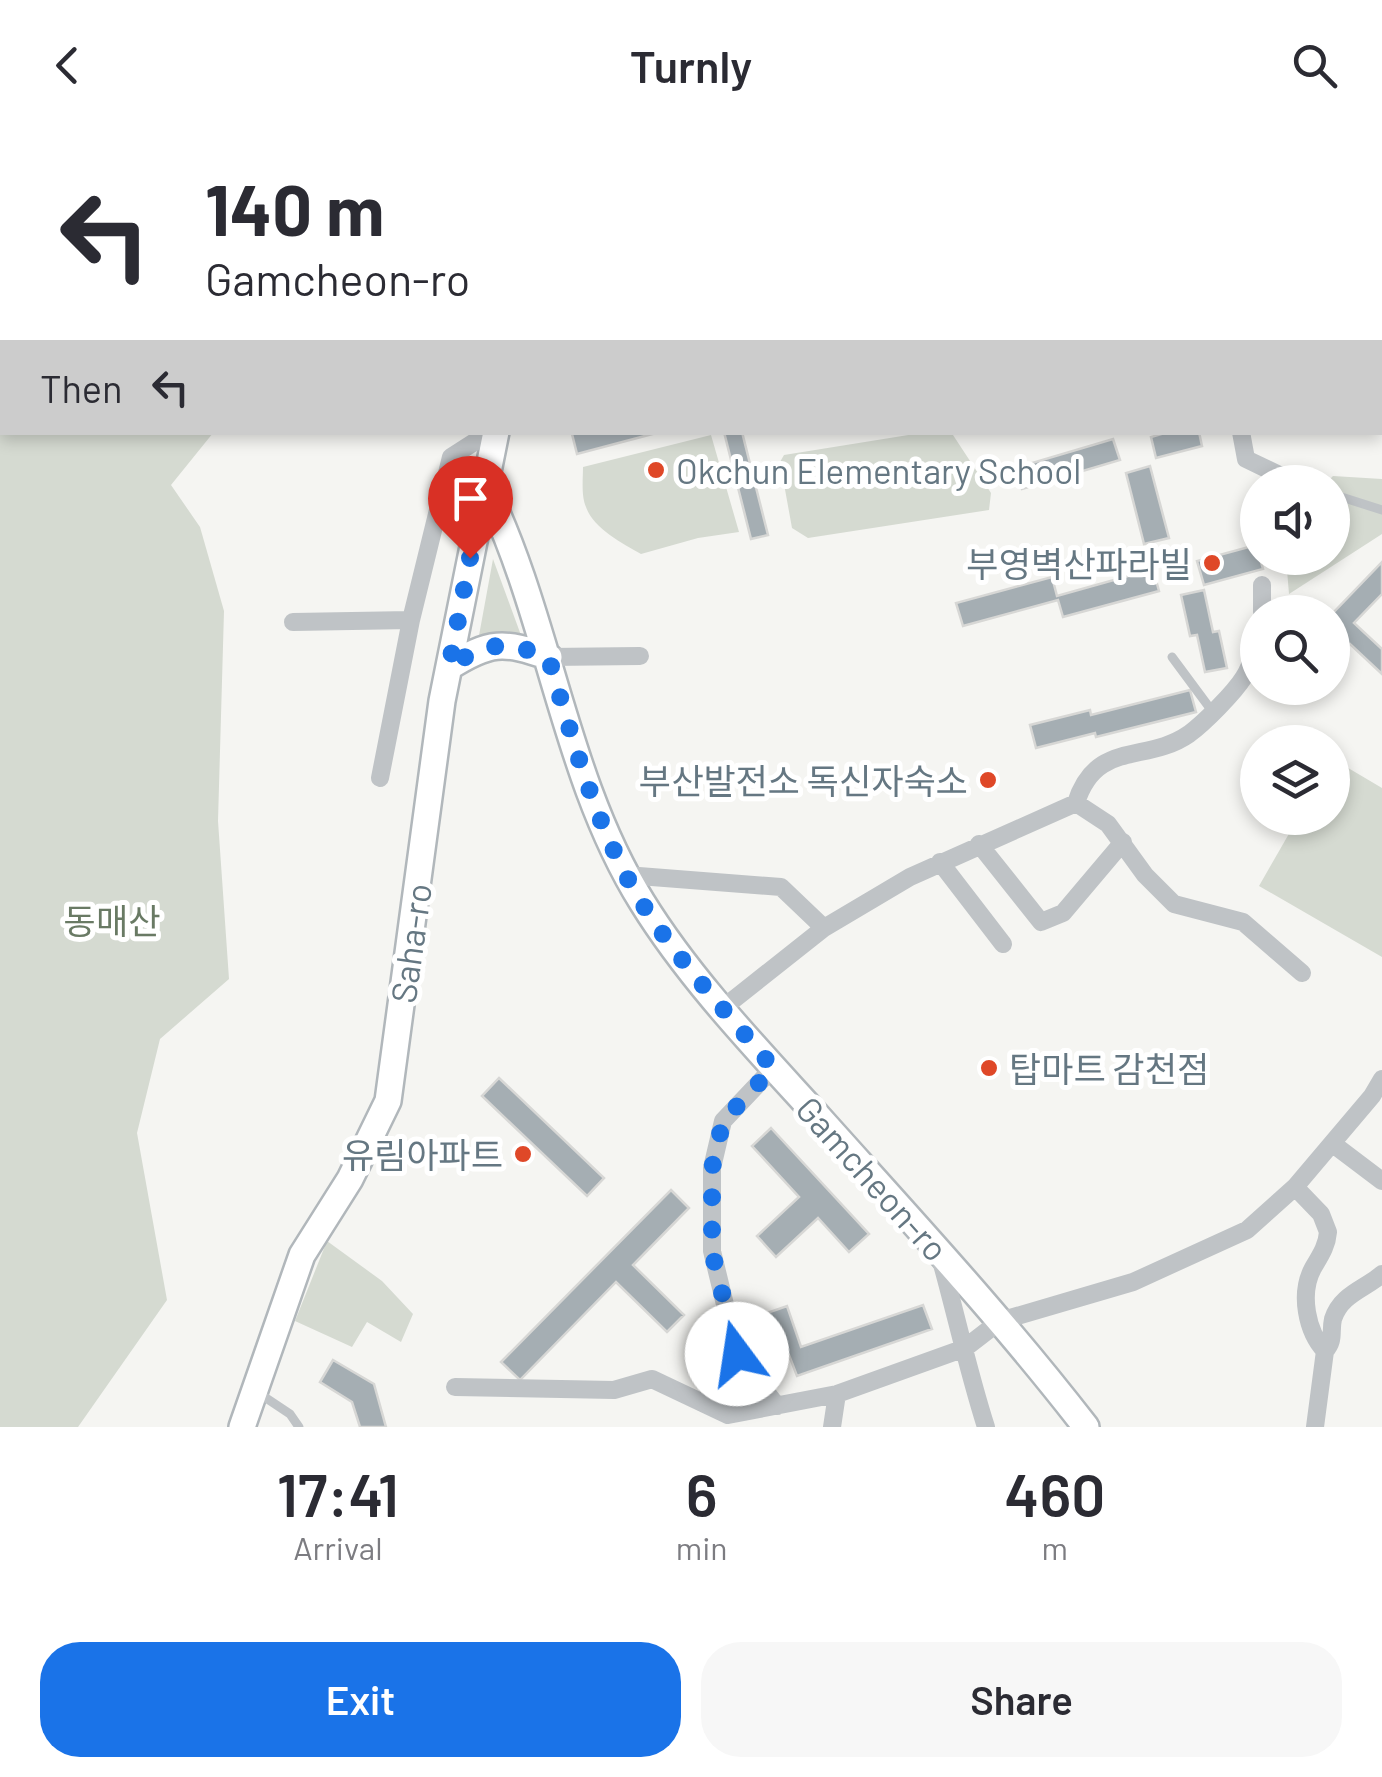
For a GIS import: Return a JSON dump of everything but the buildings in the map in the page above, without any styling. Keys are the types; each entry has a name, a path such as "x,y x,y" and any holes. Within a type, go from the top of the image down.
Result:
{"main road":[{"name":"Saha-ro","path":"242,1427 302,1256 350,1179 388,1102 449,667 492,435"},
{"name":"Gamcheon-ro","path":"484,485 508,532 575,746 626,875 658,926 773,1068 1000,1321 1086,1427"},
{"path":"449,667 471,653 498,644 548,656"}],"street":[{"path":"380,778 410,620 450,457 488,435"},
{"path":"1242,435 1246,458 1260,465"},
{"path":"1262,585 1262,595"},
{"path":"293,622 410,620"},
{"path":"548,656 640,656"},
{"path":"1076,803 1082,782 1108,759 1149,750 1188,734 1240,681"},
{"path":"1076,803 1108,824 1145,876 1174,904 1243,922 1302,973"},
{"path":"723,1008 824,928 910,876 1076,803"},
{"path":"979,844 1041,922 1064,913 1123,842"},
{"path":"940,862 1003,944"},
{"path":"626,875 782,887 824,928"},
{"path":"773,1068 723,1121 712,1168 712,1252 737,1354 778,1406"},
{"path":"455,1387 614,1390 652,1380 728,1414 837,1394 964,1348 1000,1321 1133,1282 1247,1230 1295,1187 1382,1079"},
{"path":"1333,1144 1382,1181"},
{"path":"1295,1187 1321,1214 1328,1232 1309,1282 1307,1310 1311,1336 1325,1351"},
{"path":"939,1252 966,1365 986,1427"},
{"path":"1315,1427 1325,1351 1332,1344 1334,1318 1347,1297 1382,1274"},
{"path":"832,1427 837,1394"}],"lane":[{"path":"1350,500 1382,510"},
{"path":"1172,657 1212,711"},
{"path":"254,1391 290,1414 299,1427"}],"green space":[{"name":"동매산","path":"0,435 211,435 171,485 200,527 224,611 218,821 229,979 160,1039 137,1133 167,1300 78,1427 0,1427"},
{"path":"711,435 739,532 698,538 641,554 609,535 590,515 583,498 583,467"},
{"path":"908,435 953,435 991,493 989,510 808,538 792,528 780,462 784,455"},
{"path":"1350,477 1382,479 1382,534 1350,555"},
{"path":"493,559 522,638 499,634 478,641"},
{"path":"1287,575 1318,575 1289,594"},
{"path":"1350,769 1382,788 1382,957 1259,886 1288,835 1350,835"},
{"path":"327,1241 382,1281 413,1314 401,1342 367,1322 352,1347 295,1321"}],"place":[{"name":"Okchun Elementary School","path":"656,470"},
{"name":"부영벽산파라빌","path":"1212,563"},
{"name":"부산발전소 독신자숙소","path":"988,780"},
{"name":"탑마트 감천점","path":"989,1068"},
{"name":"유림아파트","path":"523,1154"}],"route":[{"path":"470,558 449,667 471,653 498,644 548,656 575,746 626,875 658,926 773,1068 723,1121 712,1168 712,1252 737,1354"}]}
